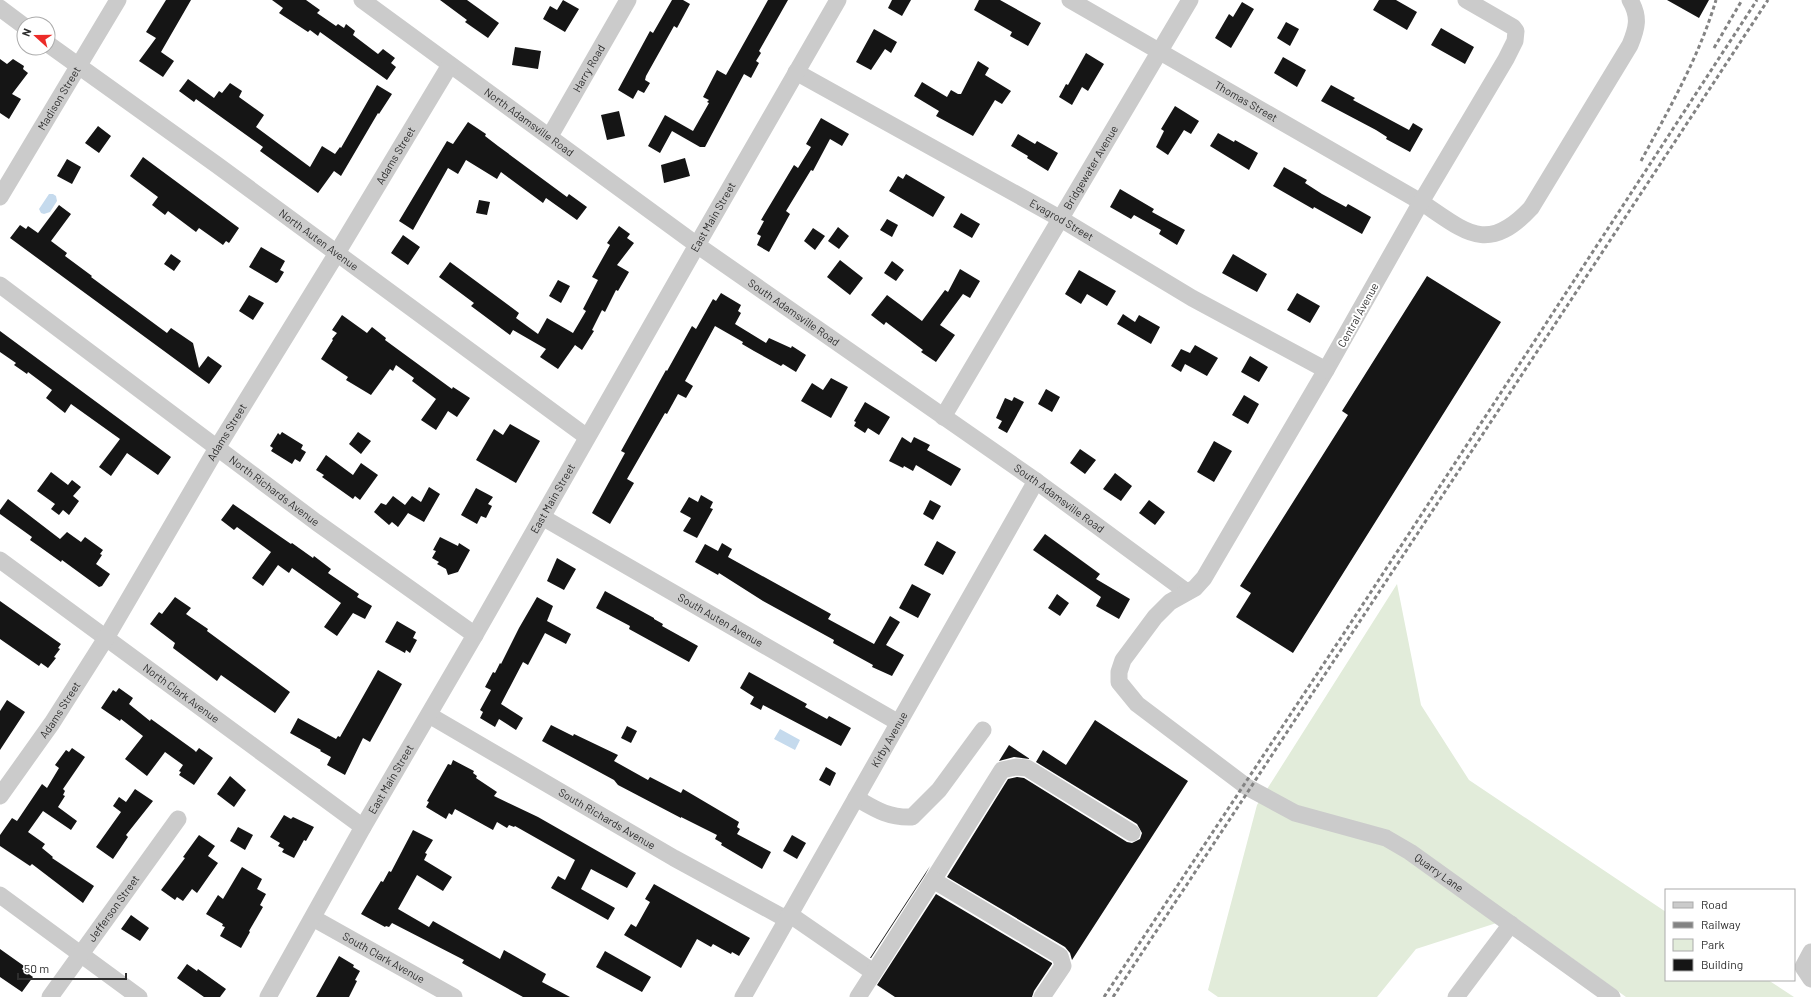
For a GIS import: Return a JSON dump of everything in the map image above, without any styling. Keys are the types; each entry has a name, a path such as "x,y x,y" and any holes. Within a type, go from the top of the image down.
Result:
{"street":[{"name":"Madison Street","path":"0,197 118,0"},
{"name":"North Adamsville Road","path":"362,0 550,136 697,245"},
{"name":"Harry Road","path":"550,136 628,0"},
{"name":"East Main Street","path":"268,997 363,827 475,635 838,0"},
{"name":"Thomas Street","path":"1070,0 1421,202 1458,227 1479,234 1488,235 1503,232 1518,222 1531,208 1630,45 1637,27 1634,8 1630,0"},
{"name":"Bridgewater Avenue","path":"943,417 1061,219 1158,51 1190,0"},
{"name":"Central Avenue","path":"1187,592 1195,588 1204,578 1326,370 1421,202 1506,59 1515,41 1516,31 1513,27 1466,0"},
{"path":"0,8 16,20"},
{"name":"North Auten Avenue","path":"56,50 217,165 587,437"},
{"name":"Adams Street","path":"0,796 52,723 106,638 216,448 337,253 450,65"},
{"name":"Evagrod Street","path":"796,72 1061,219 1192,298 1326,370"},
{"name":"South Adamsville Road","path":"697,245 1036,481 1187,592"},
{"name":"North Richards Avenue","path":"0,285 216,448 475,635"},
{"name":"Kirby Avenue","path":"743,997 1036,481"},
{"name":"South Auten Avenue","path":"542,517 899,723"},
{"name":"North Clark Avenue","path":"0,560 363,827"},
{"name":"Quarry Lane","path":"1187,592 1170,602 1155,616 1123,660 1119,672 1119,682 1137,704 1247,787 1295,813 1386,838 1410,852 1612,997"},
{"name":"South Richards Avenue","path":"428,715 674,858 788,917 873,972"},
{"path":"856,798 882,813 897,817 912,817 938,790 983,730"},
{"path":"858,997 1002,770 1016,767 1027,768 1132,834"},
{"name":"Jefferson Street","path":"50,997 178,819"},
{"path":"932,880 1060,956 1062,966 1042,997"},
{"path":"0,895 139,997"},
{"name":"South Clark Avenue","path":"313,918 454,997"},
{"path":"1456,997 1511,924"},
{"path":"1811,952 1803,967 1811,979"}],"green space":[{"path":"1397,584 1421,705 1469,780 1665,911 1665,981 1770,981 1794,997 1626,997 1515,917 1416,949 1377,997 1218,997 1208,990 1257,805"}],"water":[{"path":"49,194 56,196 57,201 50,212 44,214 41,213 39,209"},
{"path":"780,729 800,740 795,750 774,739"}],"building":[{"path":"166,0 191,0 161,52 174,61 163,77 139,61 156,38 146,32"},
{"path":"272,0 306,0 320,10 317,13 336,26 338,24 344,28 346,24 355,31 353,35 378,54 383,49 395,58 391,63 396,67 387,80 320,32 318,36 310,30 308,32 279,13 283,8"},
{"path":"440,0 467,0 499,23 488,38 465,22 467,20"},
{"path":"563,0 579,9 565,32 543,19 550,6 557,10"},
{"path":"672,0 683,0 690,4 677,28 674,26 646,76 645,80 650,83 644,93 638,90 633,99 618,90 650,31 653,33"},
{"path":"768,0 788,0 759,51 761,53 756,61 759,63 751,78 744,74 705,147 700,147 672,131 660,153 648,146 665,115 693,131 709,103 707,102 709,100 703,97 717,70 726,75"},
{"path":"892,0 911,0 902,16 888,8"},
{"path":"979,0 1000,0 1041,23 1028,46 1010,36 1012,32 974,10"},
{"path":"1379,0 1396,0 1417,12 1407,30 1373,10"},
{"path":"1667,0 1709,0 1699,18"},
{"path":"1242,2 1254,9 1231,48 1215,38 1229,14 1233,17"},
{"path":"1286,22 1299,29 1290,46 1277,38"},
{"path":"1441,28 1474,47 1465,64 1431,45"},
{"path":"874,29 897,42 891,53 885,49 871,70 856,62"},
{"path":"515,47 541,51 538,69 512,65"},
{"path":"1086,53 1104,64 1088,91 1082,87 1072,105 1059,97 1066,84 1068,85"},
{"path":"1283,57 1306,70 1297,87 1274,73"},
{"path":"0,59 7,64 13,59 24,66 23,69 28,73 12,94 21,99 9,119 0,113"},
{"path":"978,61 989,68 985,75 1011,91 1002,104 995,100 973,136 936,116 939,111 914,96 922,82 947,97 951,90 961,94"},
{"path":"188,79 214,98 219,91 222,93 230,83 242,91 239,97 264,115 256,127 310,167 322,146 335,154 340,147 341,148 377,85 392,94 379,114 378,113 341,176 334,171 318,193 260,151 263,147 196,99 194,102 179,91"},
{"path":"1331,85 1355,98 1353,100 1409,130 1413,123 1423,129 1410,152 1386,139 1387,137 1376,130 1321,101"},
{"path":"1175,106 1199,121 1191,134 1184,130 1168,155 1156,147 1164,131 1161,129"},
{"path":"619,111 625,136 607,140 601,115"},
{"path":"821,118 849,134 842,146 830,139 813,171 811,170 786,211 790,214 769,252 757,245 761,236 757,234 764,221 761,220 794,165 798,168 811,147 806,144"},
{"path":"468,122 486,134 485,136 567,197 569,194 587,207 577,220 546,198 543,203 501,172 497,179 466,160 458,174 448,168 413,230 399,221 447,141 453,144"},
{"path":"98,126 111,136 99,153 85,143"},
{"path":"1218,133 1234,142 1235,140 1258,153 1249,170 1210,146"},
{"path":"1018,134 1035,144 1037,141 1058,153 1048,171 1027,158 1028,156 1011,146"},
{"path":"143,157 239,228 229,243 226,241 223,245 199,228 196,232 168,211 165,215 152,205 158,197 130,176"},
{"path":"685,158 690,176 664,183 661,165"},
{"path":"67,159 81,167 72,184 57,176"},
{"path":"1284,167 1307,180 1305,183 1322,194 1346,207 1348,204 1371,217 1362,234 1314,207 1313,209 1273,186"},
{"path":"906,174 945,197 933,217 889,191 898,176 903,179"},
{"path":"1120,189 1154,209 1152,212 1185,230 1177,245 1159,234 1161,230 1134,215 1131,219 1110,207"},
{"path":"479,200 490,202 487,215 476,213"},
{"path":"59,205 71,214 51,241 67,253 65,256 92,276 91,277 167,333 171,328 193,343 199,368 208,356 222,366 209,384 10,238 20,225 26,229 28,226 38,233"},
{"path":"961,213 980,224 972,238 953,227"},
{"path":"887,219 898,225 892,237 880,230"},
{"path":"619,226 630,234 627,238 634,243 617,265 629,272 618,291 616,290 605,312 602,310 592,330 594,331 582,350 575,345 558,369 540,357 546,349 513,330 510,335 471,306 474,303 439,277 450,262 519,313 516,318 538,334 547,318 573,333 586,311 583,309 598,280 592,277 610,245 607,243"},
{"path":"838,227 849,236 839,249 828,241"},
{"path":"813,228 825,236 815,250 804,241"},
{"path":"403,235 420,247 408,265 391,253"},
{"path":"261,247 285,261 280,270 284,272 276,283 249,267"},
{"path":"171,254 181,261 174,271 164,264"},
{"path":"1233,254 1267,274 1257,292 1222,273"},
{"path":"840,260 863,278 850,295 827,277"},
{"path":"892,261 904,270 896,281 884,273"},
{"path":"960,269 980,281 970,298 963,294 940,325 955,335 936,362 921,352 923,350 886,322 884,325 871,315 887,295 922,321 945,290 948,292"},
{"path":"1079,270 1116,291 1107,306 1087,294 1081,304 1065,294"},
{"path":"1427,276 1501,322 1293,653 1236,617 1251,593 1240,586 1348,415 1342,411"},
{"path":"558,280 570,286 561,303 549,296"},
{"path":"721,293 741,305 738,311 741,313 735,324 766,343 769,338 791,348 792,346 806,355 796,372 783,364 781,366 754,351 742,344 743,342 715,326 685,381 693,386 686,398 678,394 667,414 665,413 627,479 634,483 610,524 592,513 625,453 621,451 692,326 696,329 713,299 716,301"},
{"path":"1297,293 1320,306 1310,323 1287,310"},
{"path":"249,295 264,303 253,320 239,311"},
{"path":"1123,314 1135,322 1139,315 1160,327 1151,344 1117,324"},
{"path":"342,315 367,333 372,327 386,338 385,340 452,389 453,387 470,398 457,417 448,411 436,430 421,420 436,399 412,381 414,378 396,365 393,371 390,369 371,395 346,380 348,377 321,359 337,333 332,330"},
{"path":"0,331 171,457 158,475 127,453 111,476 99,467 120,439 71,404 65,413 46,398 52,390 28,372 27,374 14,365 16,363 0,352"},
{"path":"1195,345 1218,358 1207,376 1185,364 1181,372 1171,366 1181,349 1190,353"},
{"path":"1250,356 1268,367 1259,382 1241,372"},
{"path":"831,378 848,387 831,418 801,401 812,383 823,390"},
{"path":"1046,389 1060,397 1052,412 1038,404"},
{"path":"1244,395 1259,404 1248,424 1232,415"},
{"path":"1014,397 1024,402 1007,433 998,428 1002,421 996,418 1005,398 1012,401"},
{"path":"865,402 890,417 879,435 868,428 865,433 854,426 856,422 854,421"},
{"path":"510,424 540,441 516,483 476,460 494,429 503,435"},
{"path":"282,432 303,445 301,449 306,452 300,462 295,459 292,464 271,451 273,448 270,446 278,433 280,435"},
{"path":"358,432 371,441 361,454 349,444"},
{"path":"902,437 911,443 914,437 930,445 927,450 961,469 951,486 916,465 913,471 889,461"},
{"path":"1214,441 1232,451 1214,482 1197,472"},
{"path":"1080,449 1096,460 1085,474 1070,463"},
{"path":"326,455 353,475 361,463 378,475 360,500 355,496 353,499 322,477 324,475 316,470"},
{"path":"51,472 68,485 72,480 81,487 73,496 79,501 69,515 63,510 59,515 51,509 55,504 37,491"},
{"path":"1115,473 1132,486 1121,501 1103,489"},
{"path":"429,487 440,494 424,522 408,513 398,527 392,522 389,525 374,512 381,503 386,505 393,496 405,505 412,496 421,502"},
{"path":"476,488 493,497 488,504 492,506 486,518 481,516 477,524 461,515"},
{"path":"701,495 713,502 710,508 713,509 697,538 683,531 691,518 680,512 689,497 698,502"},
{"path":"8,499 60,539 67,532 81,542 85,537 103,550 100,554 102,555 96,564 110,574 102,586 99,587 62,560 61,562 30,540 32,537 0,514 0,510"},
{"path":"930,500 941,506 933,520 923,514"},
{"path":"1149,500 1165,512 1155,525 1139,513"},
{"path":"233,504 291,544 292,543 313,558 314,556 331,569 328,573 359,594 357,597 372,606 365,619 353,613 337,636 324,627 341,603 292,568 289,573 278,565 263,586 252,578 271,552 237,527 234,530 221,520"},
{"path":"1045,534 1100,574 1096,579 1130,599 1119,619 1096,606 1101,597 1033,550"},
{"path":"440,537 458,546 459,543 470,550 458,572 448,575 446,569 437,564 439,562 432,558 436,551 433,550"},
{"path":"937,541 956,552 943,575 924,565"},
{"path":"722,543 732,549 728,557 831,614 828,619 874,644 890,616 900,622 886,645 904,655 892,676 872,667 873,665 833,643 834,640 763,601 719,573 718,575 695,562 705,544 718,551"},
{"path":"557,558 576,569 564,590 547,581"},
{"path":"912,584 931,594 918,618 899,608"},
{"path":"605,591 654,618 663,624 662,626 698,646 689,662 629,629 630,626 596,608"},
{"path":"1057,594 1069,603 1060,616 1048,608"},
{"path":"175,597 191,608 186,614 208,629 207,631 290,692 275,713 221,675 217,681 173,648 175,643 150,624 159,612 162,614"},
{"path":"537,597 553,606 547,621 571,634 566,644 545,633 528,665 523,662 501,704 523,718 516,730 499,719 495,727 480,718 483,712 480,710 491,690 485,687 493,672 495,673 500,663 501,664"},
{"path":"0,601 61,644 58,648 60,649 54,657 56,658 48,668 41,663 39,666 0,639"},
{"path":"397,621 416,632 413,638 417,640 410,653 406,650 405,653 385,642"},
{"path":"378,670 402,684 370,742 363,738 345,775 327,765 331,757 290,733 298,718 336,739 338,736 340,737"},
{"path":"749,672 807,704 805,707 827,719 829,716 851,728 841,746 763,705 761,710 750,704 754,697 740,688"},
{"path":"119,688 133,698 129,704 150,721 151,719 196,752 199,748 213,758 194,785 179,775 181,772 179,771 183,765 165,752 147,776 125,759 143,736 121,719 120,721 101,708 113,690 116,692"},
{"path":"7,700 25,712 0,750 0,711"},
{"path":"1095,720 1188,781 1072,960 1070,953 1065,947 947,877 1008,779 1017,777 1024,778 1127,842 1132,843 1140,839 1142,833 1137,824 1036,762 1043,750 1066,765"},
{"path":"551,725 618,755 614,761 648,780 650,777 681,793 683,789 739,822 737,827 740,829 737,834 771,852 762,869 721,845 722,843 715,839 717,835 618,785 614,780 542,741"},
{"path":"627,726 637,731 631,743 621,738"},
{"path":"1009,745 1030,759 1014,757 999,761"},
{"path":"72,748 85,757 63,789 65,791 63,795 65,796 58,807 77,821 71,830 43,811 28,832 45,844 42,848 53,857 52,858 94,886 83,903 32,864 30,866 0,846 0,835 12,818 17,821 42,784 47,788 59,768 55,765 66,750 69,752"},
{"path":"453,760 474,771 473,773 477,776 476,778 497,792 494,796 538,817 636,873 627,888 591,869 581,889 615,908 608,920 551,888 558,876 565,880 575,860 515,826 509,825 507,828 497,822 493,830 455,809 452,815 449,813 446,819 426,807 429,802 427,801 448,764 451,765"},
{"path":"826,767 836,773 830,786 819,780"},
{"path":"230,776 246,790 234,807 217,794"},
{"path":"135,789 153,801 126,835 128,837 113,859 96,847 121,812 113,806 119,797 126,802"},
{"path":"284,815 291,819 293,817 314,827 306,841 304,840 294,858 282,852 284,849 278,846 280,843 270,837"},
{"path":"238,827 253,835 245,850 230,841"},
{"path":"413,830 433,840 425,853 427,854 424,860 452,877 443,891 417,875 398,909 429,927 433,921 500,959 504,950 546,974 542,982 570,997 523,997 462,963 464,960 392,923 389,927 385,927 361,914 381,881 383,882 389,871 391,872"},
{"path":"199,835 215,846 208,856 218,863 197,893 192,889 183,901 177,897 175,900 161,890 185,858 183,857"},
{"path":"792,835 806,843 797,859 783,851"},
{"path":"930,866 871,958 870,958"},
{"path":"242,867 262,879 257,889 266,894 260,905 263,907 241,948 220,936 225,927 222,926 223,924 206,914 218,895 223,899"},
{"path":"654,884 750,938 739,956 732,952 731,954 713,944 711,947 697,939 681,968 624,935 631,924 636,927 650,902 645,899"},
{"path":"936,894 1052,963 1034,991 1032,997 895,997 877,985"},
{"path":"131,915 149,928 140,941 121,929"},
{"path":"0,949 24,966 22,969 33,977 22,992 0,977"},
{"path":"605,951 651,977 642,992 596,967"},
{"path":"339,956 354,965 353,967 360,971 349,997 316,997"},
{"path":"187,964 197,971 198,969 226,989 220,997 204,997 177,978"}],"railway":[{"path":"1641,161 1673,102 1692,62 1716,0"},
{"path":"1714,48 1742,0"},
{"path":"1104,997 1352,621 1757,0"},
{"path":"1113,997 1768,0"}]}
